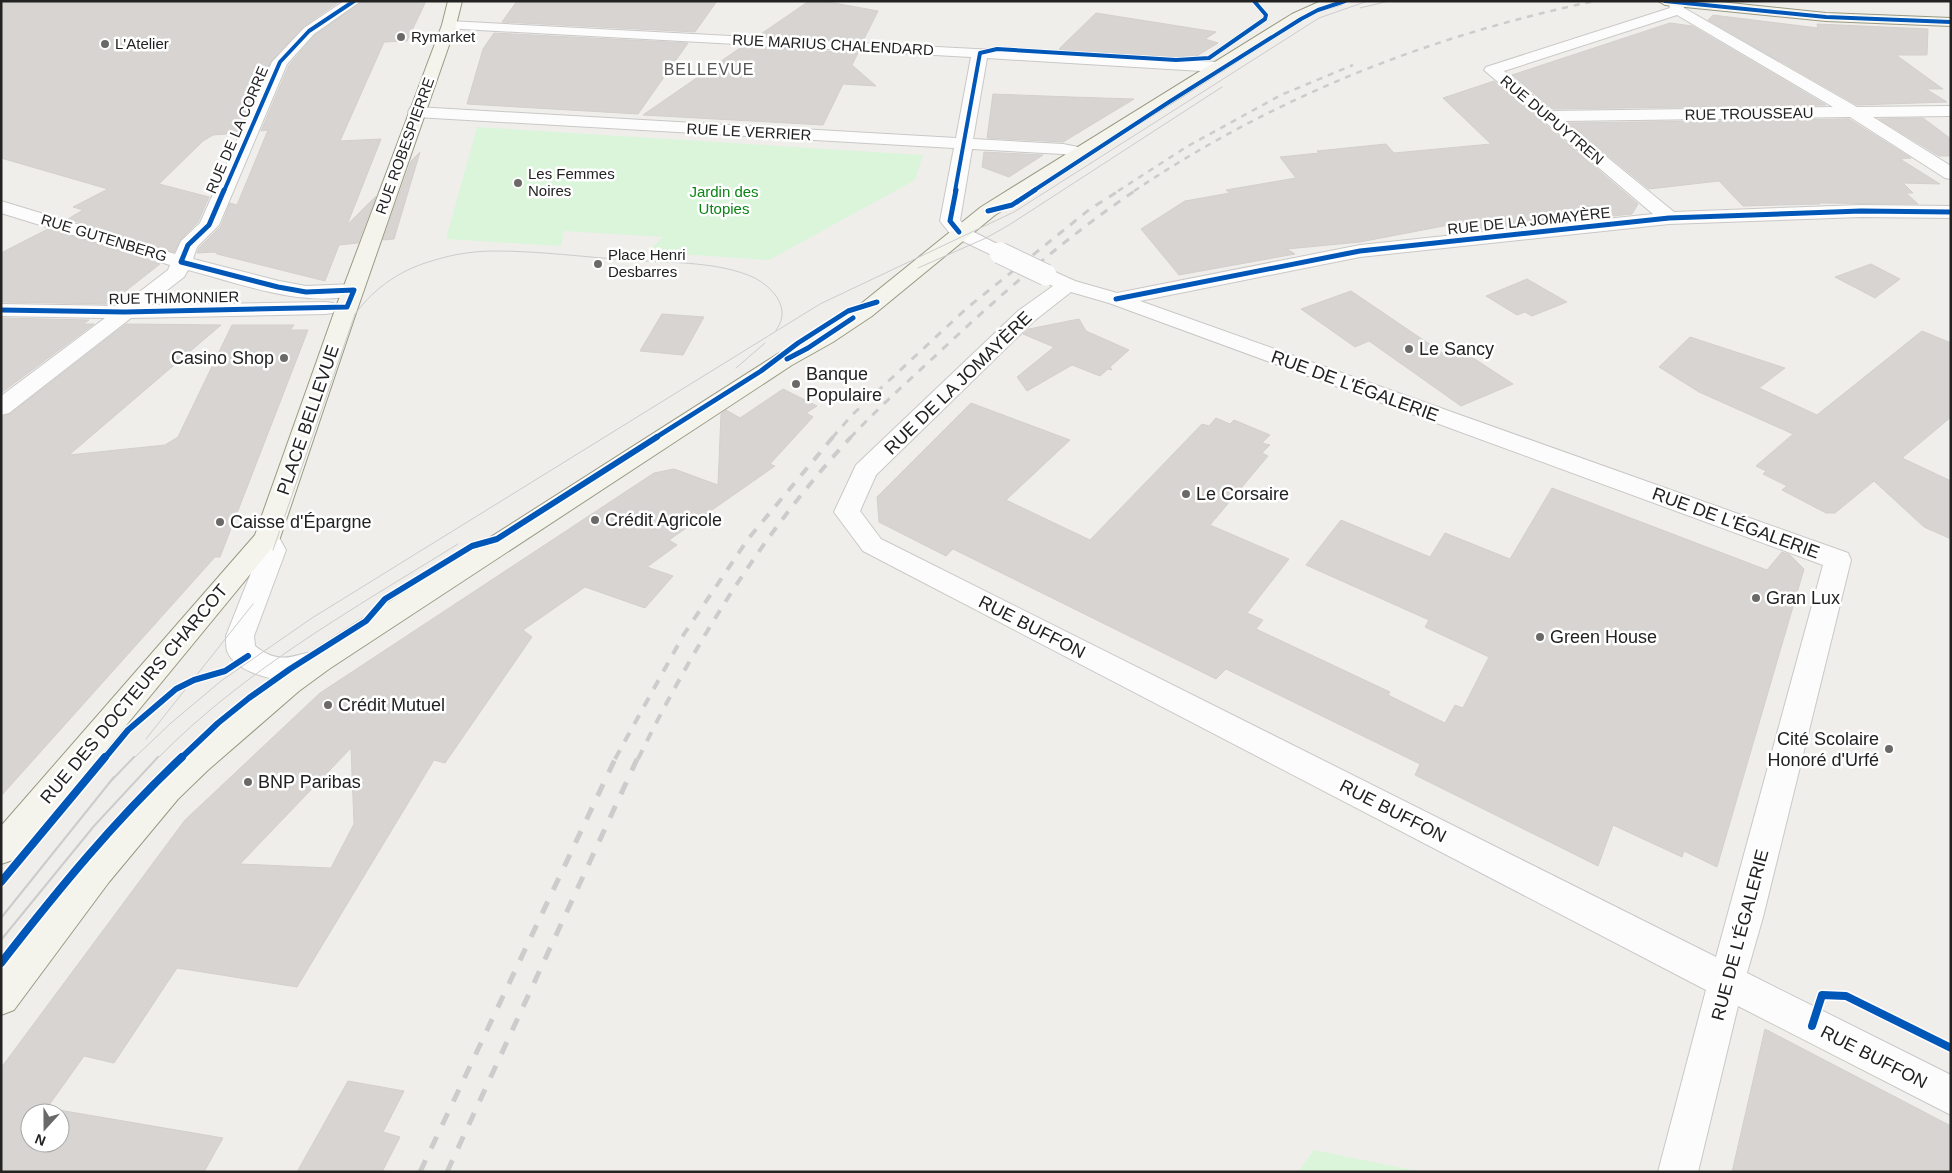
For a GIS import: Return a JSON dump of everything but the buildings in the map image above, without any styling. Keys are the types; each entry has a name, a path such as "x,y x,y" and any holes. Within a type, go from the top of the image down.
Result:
{"main road":[{"name":"RUE ROBESPIERRE","path":"350,299 449,25 455,1"},
{"path":"1,998 97,872 167,790 232,731 319,661 764,372 808,348 853,318 891,292 959,232 988,211 1218,67 1294,11 1314,8 1337,1"},
{"path":"1673,5 1826,17 1951,22"},
{"name":"PLACE BELLEVUE","path":"270,544 350,299"},
{"name":"RUE DES DOCTEURS CHARCOT","path":"1,850 71,770 192,623 270,544"}],"street":[{"name":"RUE DE LA CORRE","path":"1,408 177,273 188,245 209,225 280,62 309,31 354,1"},
{"path":"1673,5 1853,112 1951,174"},
{"name":"RUE DUPUYTREN","path":"1669,218 1492,70 1673,5"},
{"name":"RUE MARIUS CHALENDARD","path":"449,25 1218,67"},
{"path":"980,53 950,221 959,232 1068,285"},
{"name":"RUE TROUSSEAU","path":"1547,116 1951,111"},
{"name":"RUE LE VERRIER","path":"416,112 1072,149 1082,153"},
{"name":"RUE GUTENBERG","path":"1,207 182,262 278,287 350,299"},
{"name":"RUE DE LA JOMAYÈRE","path":"1116,299 1360,252 1669,218 1861,211 1951,212"},
{"name":"RUE DE LA JOMAYÈRE","path":"847,512 866,471 1026,316 1068,285"},
{"name":"RUE DE L'ÉGALERIE","path":"1068,285 1116,299 1838,560 1678,1172"},
{"name":"RUE THIMONNIER","path":"1,310 125,312 350,299"},
{"name":"RUE BUFFON","path":"847,512 872,545 1951,1096"},
{"path":"270,544 253,604 240,636 241,650 251,659 276,669 297,669 319,661"}],"green space":[{"name":"Jardin des Utopies","path":"477,127 923,155 915,180 769,260 647,252 663,237 564,231 561,246 446,239"},
{"path":"1314,1150 1422,1172 1298,1172"}],"tram line":[{"path":"133,759 171,723 221,681 312,618 820,304 1014,212 1319,18 1368,1"},
{"path":"1360,8 1389,1"},
{"path":"918,268 986,238 1009,225 1222,87"},
{"path":"273,550 355,314 381,287 412,268 450,256 472,252 495,251 689,263 719,267 748,275 771,290 781,305 781,321 776,330"},
{"path":"736,368 765,343"},
{"path":"157,759 226,697 263,669 301,642 458,544"},
{"path":"146,739 253,604"},
{"path":"110,782 134,757"},
{"path":"1,940 94,826 158,757"},
{"path":"110,782 114,777"},
{"path":"1,918 110,782"}],"railway":[{"path":"1134,191 1188,157 1243,126 1298,98 1356,74 1414,51 1473,32 1533,15 1595,1"},
{"path":"1118,191 1188,146 1281,95 1353,65"},
{"path":"832,438 852,415 967,308 1090,209 1120,190"},
{"path":"851,437 898,390 1016,283 1087,225 1136,190"},
{"path":"615,758 684,634 748,539 833,437"},
{"path":"638,759 683,673 733,590 789,511 851,437"},
{"path":"447,1172 638,757"},
{"path":"420,1172 615,758"}],"cycle path":[{"path":"1,310 125,312 347,307 354,290 306,292 278,287 181,262 188,245 209,225 280,62 309,31 354,1"},
{"path":"959,232 950,221 980,53 997,49 1176,60 1209,58 1265,19 1266,15 1254,1"},
{"path":"988,211 1012,205 1169,102 1301,19 1318,10 1345,1"},
{"path":"1665,1 1826,17 1951,22"},
{"path":"1116,299 1360,251 1669,218 1861,211 1951,212"},
{"path":"1,963 51,898 143,794 218,723 249,698 290,669 366,621 385,599 472,546 497,539 761,371 798,343 848,311 877,302"},
{"path":"787,359 808,348 853,318"},
{"path":"1,882 128,730 176,689 194,680 225,671 248,656"},
{"path":"1812,1026 1822,995 1846,996 1951,1048"}],"place":[{"name":"Rymarket","path":"401,37"},
{"name":"L'Atelier","path":"105,44"},
{"name":"Les Femmes Noires","path":"518,183"},
{"name":"Place Henri Desbarres","path":"598,264"},
{"name":"Le Sancy","path":"1409,349"},
{"name":"Casino Shop","path":"284,358"},
{"name":"Banque Populaire","path":"796,384"},
{"name":"Le Corsaire","path":"1186,494"},
{"name":"Crédit Agricole","path":"595,520"},
{"name":"Caisse d'Épargne","path":"220,522"},
{"name":"Gran Lux","path":"1756,598"},
{"name":"Green House","path":"1540,637"},
{"name":"Crédit Mutuel","path":"328,705"},
{"name":"Cité Scolaire Honoré d'Urfé","path":"1889,749"},
{"name":"BNP Paribas","path":"248,782"}],"district":[{"name":"BELLEVUE","path":"709,69"}]}
